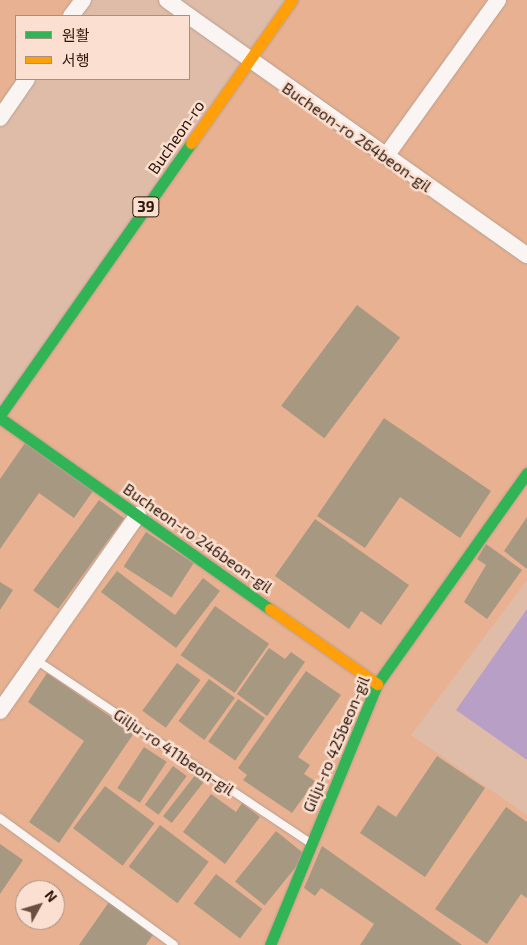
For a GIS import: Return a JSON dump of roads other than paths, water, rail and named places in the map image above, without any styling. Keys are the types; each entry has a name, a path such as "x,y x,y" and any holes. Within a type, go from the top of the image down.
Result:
{"street":[{"path":"72,15 83,0"},
{"name":"Bucheon-ro 264beon-gil","path":"167,0 188,15"},
{"name":"Bucheon-ro","path":"0,416 292,0"},
{"path":"386,156 498,0"},
{"name":"Bucheon-ro 264beon-gil","path":"190,17 249,62 527,255"},
{"path":"0,118 26,80"},
{"name":"Bucheon-ro 246beon-gil","path":"0,416 377,684"},
{"name":"Gilju-ro 425beon-gil","path":"270,945 377,684 527,473"},
{"path":"0,711 138,515"}],"lane":[{"name":"Gilju-ro 411beon-gil","path":"36,660 312,844"},
{"path":"0,818 174,945"}]}
